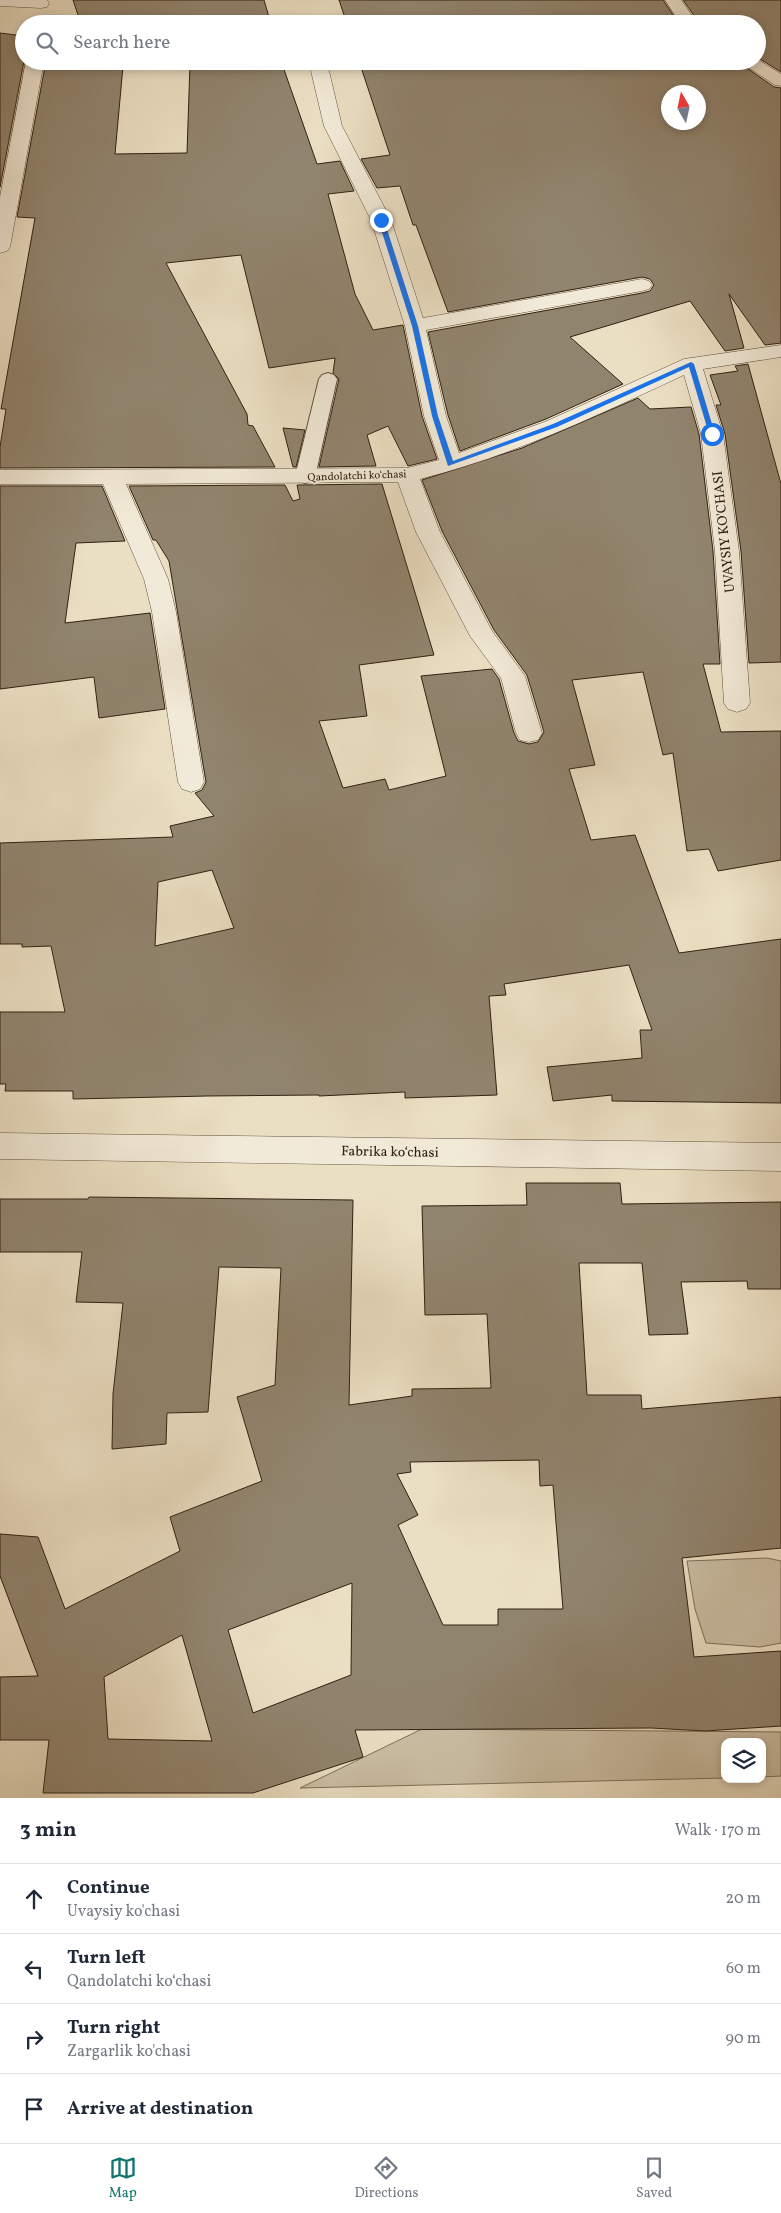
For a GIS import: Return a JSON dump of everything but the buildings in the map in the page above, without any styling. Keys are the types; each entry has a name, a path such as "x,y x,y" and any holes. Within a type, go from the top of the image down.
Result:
{"street":[{"path":"673,0 684,15"},
{"path":"0,1 41,1 42,15"},
{"path":"0,247 33,70"},
{"path":"763,70 781,81"},
{"path":"320,71 333,126 381,220 415,326 435,416 451,464"},
{"path":"415,326 642,285"},
{"name":"Qandolatchi koʻchasi","path":"0,477 407,474 451,464 555,426 691,364 781,351"},
{"name":"UVAYSIY KO'CHASI","path":"691,364 713,444 727,551 737,703"},
{"path":"407,474 428,532 482,636 513,676 529,733"},
{"path":"111,476 156,579 164,612 191,782"},
{"name":"Fabrika koʻchasi","path":"0,1146 781,1157"}],"lane":[{"path":"305,476 328,379"}],"shaded area":[{"path":"767,1558 781,1561 781,1643 760,1647 706,1643 695,1609 687,1561"},
{"path":"422,1729 781,1732 781,1776 766,1777 766,1738 721,1738 721,1778 300,1788"}],"route":[{"path":"381,220 415,326 435,416 451,464 555,426 632,393 691,364 712,434"}]}
